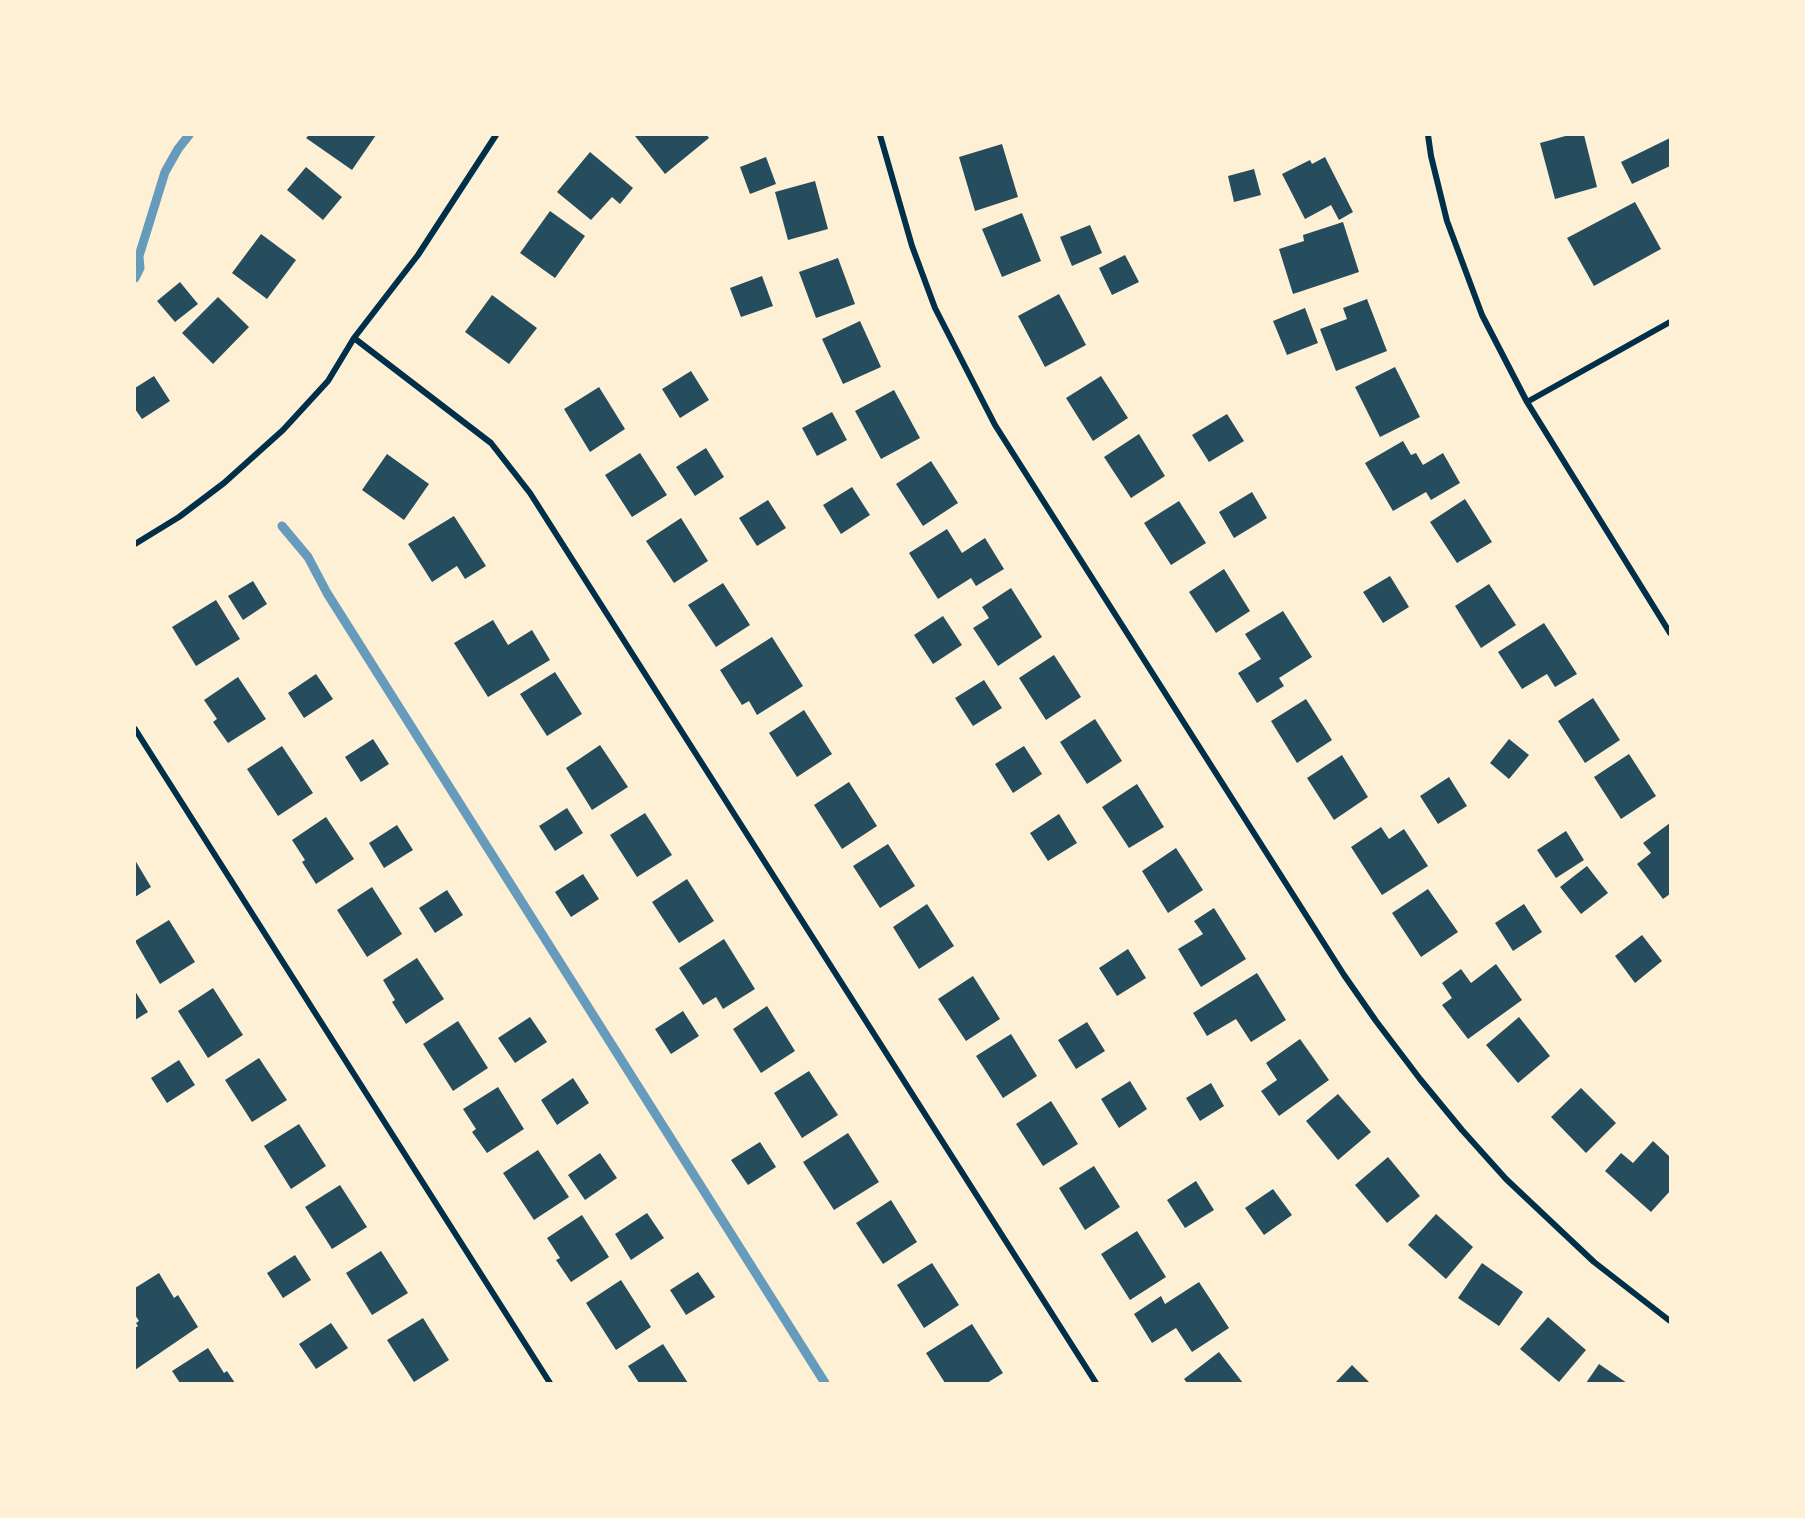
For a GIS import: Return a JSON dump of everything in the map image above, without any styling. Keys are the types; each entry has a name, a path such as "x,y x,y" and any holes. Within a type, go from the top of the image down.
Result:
{"street":[{"path":"135,544 178,517 224,483 283,430 328,381 354,338 418,255 496,135"},
{"path":"880,135 912,246 935,308 995,425 1344,975 1420,1079 1506,1179 1594,1262 1670,1321"},
{"path":"1428,135 1447,221 1482,315 1527,402 1670,633"},
{"path":"1527,402 1670,322"},
{"path":"354,338 491,443 530,493 1096,1383"},
{"path":"135,729 550,1383"}],"building":[{"path":"309,135 376,135 352,170 306,138"},
{"path":"707,135 709,138 665,174 635,136"},
{"path":"1569,135 1584,135 1597,187 1555,199 1540,143"},
{"path":"1670,138 1670,166 1632,184 1621,162"},
{"path":"1002,144 1018,197 975,211 959,157"},
{"path":"590,152 633,188 620,204 612,197 591,220 557,192"},
{"path":"766,157 776,184 750,194 740,167"},
{"path":"1325,157 1353,212 1339,220 1331,205 1305,219 1282,174 1310,160 1312,164"},
{"path":"306,167 342,197 323,220 287,190"},
{"path":"1254,169 1261,195 1234,202 1228,176"},
{"path":"815,181 828,229 788,240 775,192"},
{"path":"1635,202 1661,249 1594,286 1567,238"},
{"path":"550,211 585,236 555,278 520,253"},
{"path":"1022,213 1041,261 1002,277 982,229"},
{"path":"1343,222 1359,272 1293,294 1279,249 1304,241 1303,235"},
{"path":"1090,225 1102,253 1072,266 1060,237"},
{"path":"261,234 296,260 267,299 232,273"},
{"path":"1125,255 1139,282 1112,295 1099,268"},
{"path":"838,258 855,304 816,318 799,272"},
{"path":"762,276 773,306 741,317 730,288"},
{"path":"180,282 198,304 175,322 157,301"},
{"path":"1059,294 1086,345 1045,367 1018,316"},
{"path":"492,295 537,328 509,364 465,332"},
{"path":"218,297 249,327 213,364 182,333"},
{"path":"1367,299 1387,351 1336,371 1320,329 1347,319 1343,308"},
{"path":"1305,308 1318,343 1287,355 1273,321"},
{"path":"860,321 881,367 843,384 822,339"},
{"path":"1395,367 1420,417 1380,437 1355,387"},
{"path":"691,371 709,400 680,418 662,389"},
{"path":"154,376 170,401 142,419 135,409 135,388"},
{"path":"1101,376 1128,418 1093,441 1066,398"},
{"path":"599,387 625,429 590,452 564,409"},
{"path":"894,390 920,438 881,459 855,411"},
{"path":"832,412 847,440 817,456 802,428"},
{"path":"1227,414 1244,441 1209,462 1192,435"},
{"path":"1139,434 1165,476 1131,498 1104,457"},
{"path":"1403,441 1411,455 1416,453 1423,465 1443,453 1460,483 1431,500 1426,492 1393,511 1365,463"},
{"path":"706,448 724,477 695,496 676,467"},
{"path":"640,453 667,495 632,517 605,475"},
{"path":"387,454 429,484 404,520 362,490"},
{"path":"931,461 958,503 923,526 896,484"},
{"path":"852,487 870,515 841,534 823,505"},
{"path":"1252,492 1267,518 1234,538 1219,512"},
{"path":"1465,499 1492,542 1457,563 1430,522"},
{"path":"768,500 786,528 757,546 739,518"},
{"path":"1179,501 1206,543 1171,565 1144,523"},
{"path":"454,516 486,566 465,579 457,566 432,582 408,544"},
{"path":"681,518 708,561 674,583 646,541"},
{"path":"947,529 962,553 985,538 1004,569 976,586 971,578 938,599 909,553"},
{"path":"1224,569 1250,611 1216,633 1189,592"},
{"path":"1390,576 1409,607 1383,623 1363,592"},
{"path":"253,581 267,604 243,620 228,596"},
{"path":"723,583 750,625 716,647 688,605"},
{"path":"1489,584 1516,625 1481,648 1455,606"},
{"path":"1011,588 1042,637 998,666 973,628 989,618 982,607"},
{"path":"216,600 240,639 196,666 172,627"},
{"path":"1283,611 1312,657 1279,678 1284,686 1257,703 1238,673 1261,659 1245,634"},
{"path":"943,616 962,645 933,664 914,635"},
{"path":"493,620 508,645 532,630 550,660 488,697 454,643"},
{"path":"1544,623 1577,674 1555,687 1547,674 1522,689 1498,652"},
{"path":"772,637 803,686 757,715 749,701 742,705 720,670"},
{"path":"1054,655 1081,697 1046,720 1019,678"},
{"path":"555,672 582,714 547,736 520,694"},
{"path":"316,674 333,699 304,718 288,693"},
{"path":"238,677 266,719 228,743 213,722 217,719 204,700"},
{"path":"984,680 1002,708 973,726 955,698"},
{"path":"1593,698 1620,740 1585,763 1558,721"},
{"path":"1306,699 1332,740 1297,763 1271,721"},
{"path":"804,710 832,754 797,777 769,733"},
{"path":"1095,719 1122,761 1087,784 1060,742"},
{"path":"373,739 389,764 361,782 345,757"},
{"path":"1509,739 1529,755 1509,779 1490,763"},
{"path":"600,745 628,787 592,810 566,768"},
{"path":"282,746 313,793 278,816 247,769"},
{"path":"1024,746 1042,774 1013,793 995,764"},
{"path":"1629,754 1656,796 1621,819 1594,777"},
{"path":"1342,755 1368,797 1334,820 1307,778"},
{"path":"1449,777 1467,806 1438,824 1420,796"},
{"path":"849,782 877,826 842,849 814,805"},
{"path":"1137,784 1164,827 1129,848 1102,807"},
{"path":"567,808 583,833 555,851 539,826"},
{"path":"645,813 672,855 637,877 610,835"},
{"path":"1059,814 1077,843 1048,861 1030,833"},
{"path":"326,817 354,859 316,884 302,862 305,860 292,840"},
{"path":"1670,823 1670,894 1663,899 1637,864 1651,853 1643,843"},
{"path":"397,825 413,850 384,868 369,843"},
{"path":"1381,827 1389,839 1404,829 1428,866 1382,895 1351,847"},
{"path":"1566,831 1584,860 1556,878 1537,850"},
{"path":"888,844 915,886 880,908 853,866"},
{"path":"1176,848 1203,890 1168,913 1142,871"},
{"path":"135,860 151,887 135,897"},
{"path":"1587,866 1608,893 1581,914 1560,887"},
{"path":"583,874 599,899 571,917 555,892"},
{"path":"687,879 714,921 679,943 652,902"},
{"path":"372,887 402,934 367,957 337,910"},
{"path":"1428,889 1458,932 1421,957 1392,913"},
{"path":"447,890 463,915 435,933 419,908"},
{"path":"927,904 954,946 919,969 893,927"},
{"path":"1524,904 1542,932 1513,951 1495,923"},
{"path":"1214,908 1246,959 1201,987 1178,949 1203,934 1194,921"},
{"path":"169,920 195,962 160,984 135,941"},
{"path":"1642,935 1662,961 1635,983 1615,956"},
{"path":"724,939 755,989 723,1009 716,997 703,1005 679,968"},
{"path":"1128,949 1146,978 1117,996 1099,968"},
{"path":"417,958 444,999 406,1024 392,1002 395,1000 383,980"},
{"path":"1496,964 1522,1000 1468,1039 1442,1005 1452,998 1442,983 1461,969 1471,983"},
{"path":"1257,973 1286,1020 1251,1042 1236,1019 1207,1036 1193,1013"},
{"path":"973,976 1000,1019 966,1041 938,999"},
{"path":"213,988 243,1035 208,1058 178,1011"},
{"path":"135,991 148,1012 135,1020"},
{"path":"767,1006 795,1051 761,1073 733,1029"},
{"path":"683,1011 699,1036 671,1054 655,1029"},
{"path":"530,1017 547,1042 515,1063 498,1038"},
{"path":"1519,1017 1550,1056 1518,1083 1486,1045"},
{"path":"458,1021 488,1068 453,1091 423,1044"},
{"path":"1087,1022 1105,1051 1076,1069 1058,1040"},
{"path":"1011,1034 1037,1076 1003,1098 976,1056"},
{"path":"1300,1039 1329,1080 1279,1116 1261,1091 1277,1080 1266,1063"},
{"path":"259,1058 287,1100 252,1122 225,1080"},
{"path":"179,1060 195,1085 167,1103 151,1078"},
{"path":"809,1071 838,1115 802,1138 774,1093"},
{"path":"573,1078 589,1103 557,1125 541,1100"},
{"path":"1130,1081 1147,1109 1119,1128 1101,1099"},
{"path":"1211,1083 1224,1106 1200,1121 1186,1098"},
{"path":"498,1087 524,1129 487,1153 472,1132 476,1129 463,1109"},
{"path":"1581,1088 1616,1123 1586,1153 1551,1117"},
{"path":"1338,1094 1371,1132 1338,1160 1306,1121"},
{"path":"1051,1101 1078,1144 1043,1166 1016,1124"},
{"path":"299,1124 326,1166 291,1189 264,1146"},
{"path":"848,1133 879,1182 834,1210 803,1162"},
{"path":"1653,1141 1670,1157 1670,1191 1651,1212 1605,1171 1621,1153 1633,1163"},
{"path":"760,1142 776,1167 748,1185 731,1160"},
{"path":"538,1150 569,1197 534,1220 503,1173"},
{"path":"600,1153 617,1178 585,1200 568,1175"},
{"path":"1388,1157 1420,1196 1387,1223 1355,1185"},
{"path":"1094,1166 1120,1207 1085,1230 1059,1188"},
{"path":"1196,1181 1214,1210 1185,1228 1167,1200"},
{"path":"340,1185 367,1227 332,1249 305,1207"},
{"path":"1273,1189 1292,1215 1264,1235 1245,1208"},
{"path":"891,1200 917,1242 883,1264 856,1223"},
{"path":"647,1213 664,1238 631,1260 615,1234"},
{"path":"1436,1214 1473,1247 1446,1279 1408,1245"},
{"path":"582,1215 609,1257 571,1282 556,1260 560,1258 547,1238"},
{"path":"1137,1231 1166,1277 1130,1300 1101,1254"},
{"path":"381,1251 408,1293 372,1315 346,1273"},
{"path":"295,1255 311,1280 283,1298 267,1273"},
{"path":"932,1263 959,1305 924,1328 897,1285"},
{"path":"1482,1263 1523,1292 1499,1326 1458,1298"},
{"path":"698,1272 715,1297 686,1315 670,1290"},
{"path":"159,1273 174,1298 178,1295 198,1327 135,1370 135,1328 139,1321 135,1315 135,1288"},
{"path":"621,1280 651,1327 616,1350 586,1303"},
{"path":"1199,1282 1229,1328 1192,1352 1176,1328 1152,1343 1134,1314 1161,1296 1165,1304"},
{"path":"1548,1317 1586,1350 1559,1382 1520,1349"},
{"path":"423,1318 449,1360 414,1382 387,1340"},
{"path":"331,1323 348,1348 316,1369 299,1344"},
{"path":"972,1324 1003,1373 987,1383 945,1383 926,1353"},
{"path":"663,1344 688,1383 639,1383 628,1366"},
{"path":"208,1348 224,1373 227,1371 235,1383 180,1383 172,1371"},
{"path":"1219,1352 1243,1383 1187,1383 1184,1379"},
{"path":"1599,1364 1627,1383 1586,1383"},
{"path":"1352,1365 1370,1383 1335,1383"}],"waterway":[{"path":"135,278 140,268 139,256 165,172 189,135"},
{"path":"282,526 308,557 327,593 825,1383"}]}
